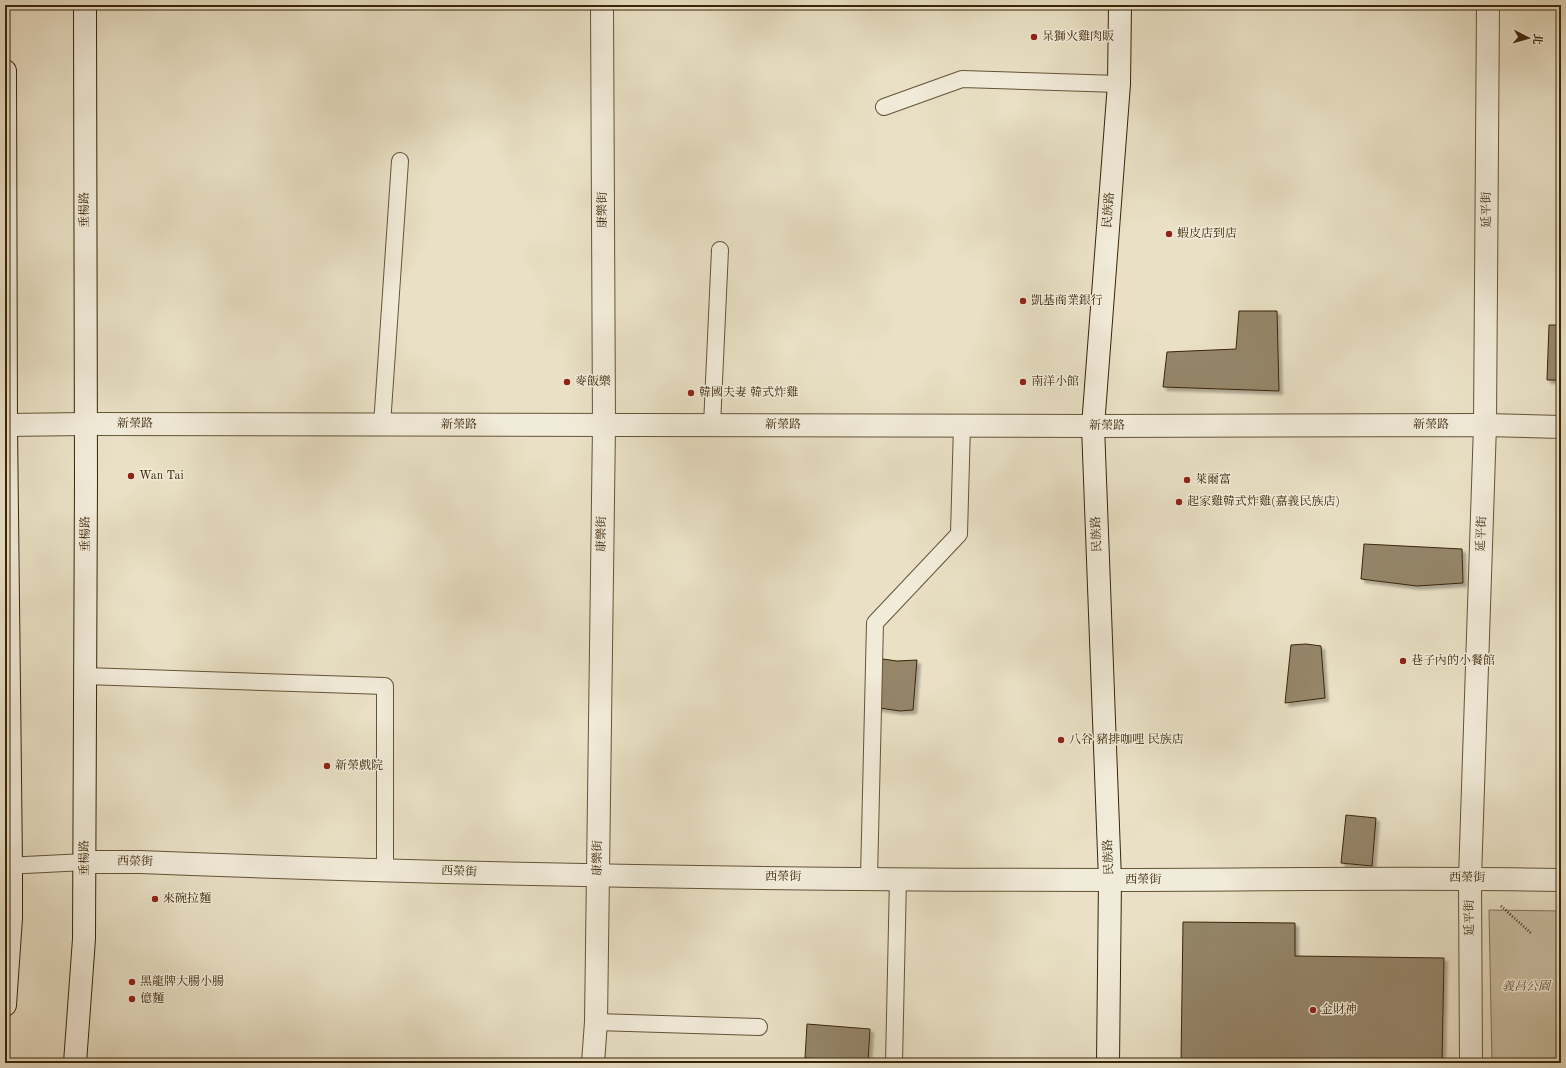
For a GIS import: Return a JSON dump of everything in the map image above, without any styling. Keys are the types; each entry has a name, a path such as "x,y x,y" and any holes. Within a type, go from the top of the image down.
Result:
{"street":[{"name":"垂楊路","path":"75,1063 84,939 85,862 86,424 84,5"},
{"name":"康樂街","path":"593,1063 596,1022 604,425 602,5"},
{"name":"民族路","path":"1108,1063 1110,880 1093,426 1119,84 1120,5"},
{"name":"延平街","path":"1471,1063 1470,878 1485,425 1488,5"},
{"path":"5,71 5,425 8,866 11,918 5,1005"},
{"name":"新榮路","path":"5,425 1561,426"},
{"name":"西榮街","path":"85,862 140,862 597,876 1110,880 1470,878 1561,880"}],"lane":[{"path":"884,107 962,79 1119,84"},
{"path":"382,425 400,162"},
{"path":"712,425 720,250"},
{"path":"869,878 875,623 959,534 962,425"},
{"path":"85,676 385,686 385,869"},
{"name":"西榮街","path":"8,866 85,862"},
{"path":"894,1063 898,878"},
{"path":"596,1022 759,1027"}],"green space":[{"name":"義昌公園","path":"1489,910 1561,911 1561,1063 1492,1063"}],"building":[{"path":"1239,311 1277,311 1279,391 1163,387 1167,352 1236,349"},
{"path":"1549,325 1561,325 1561,380 1547,380"},
{"path":"1364,544 1462,549 1463,583 1417,586 1361,579"},
{"path":"1306,644 1321,646 1325,698 1285,703 1291,645"},
{"path":"883,659 897,661 917,660 913,710 900,711 873,707"},
{"path":"1346,815 1376,818 1372,866 1341,863"},
{"name":"金財神","path":"1183,922 1295,923 1295,956 1444,958 1442,1063 1181,1063"},
{"path":"807,1024 870,1029 868,1062 805,1058"}],"place":[{"name":"呆獅火雞肉販","path":"1034,37"},
{"name":"蝦皮店到店","path":"1169,234"},
{"name":"凱基商業銀行","path":"1023,301"},
{"name":"麥飯樂","path":"567,382"},
{"name":"南洋小館","path":"1023,382"},
{"name":"韓國夫妻 韓式炸雞","path":"691,393"},
{"name":"Wan Tai","path":"131,476"},
{"name":"萊爾富","path":"1187,480"},
{"name":"起家雞韓式炸雞(嘉義民族店)","path":"1179,502"},
{"name":"巷子內的小餐館","path":"1403,661"},
{"name":"八谷 豬排咖哩 民族店","path":"1061,740"},
{"name":"新榮戲院","path":"327,766"},
{"name":"來碗拉麵","path":"155,899"},
{"name":"黑龍牌大腸小腸","path":"132,982"},
{"name":"億麵","path":"132,999"},
{"name":"金財神","path":"1313,1010"}]}
